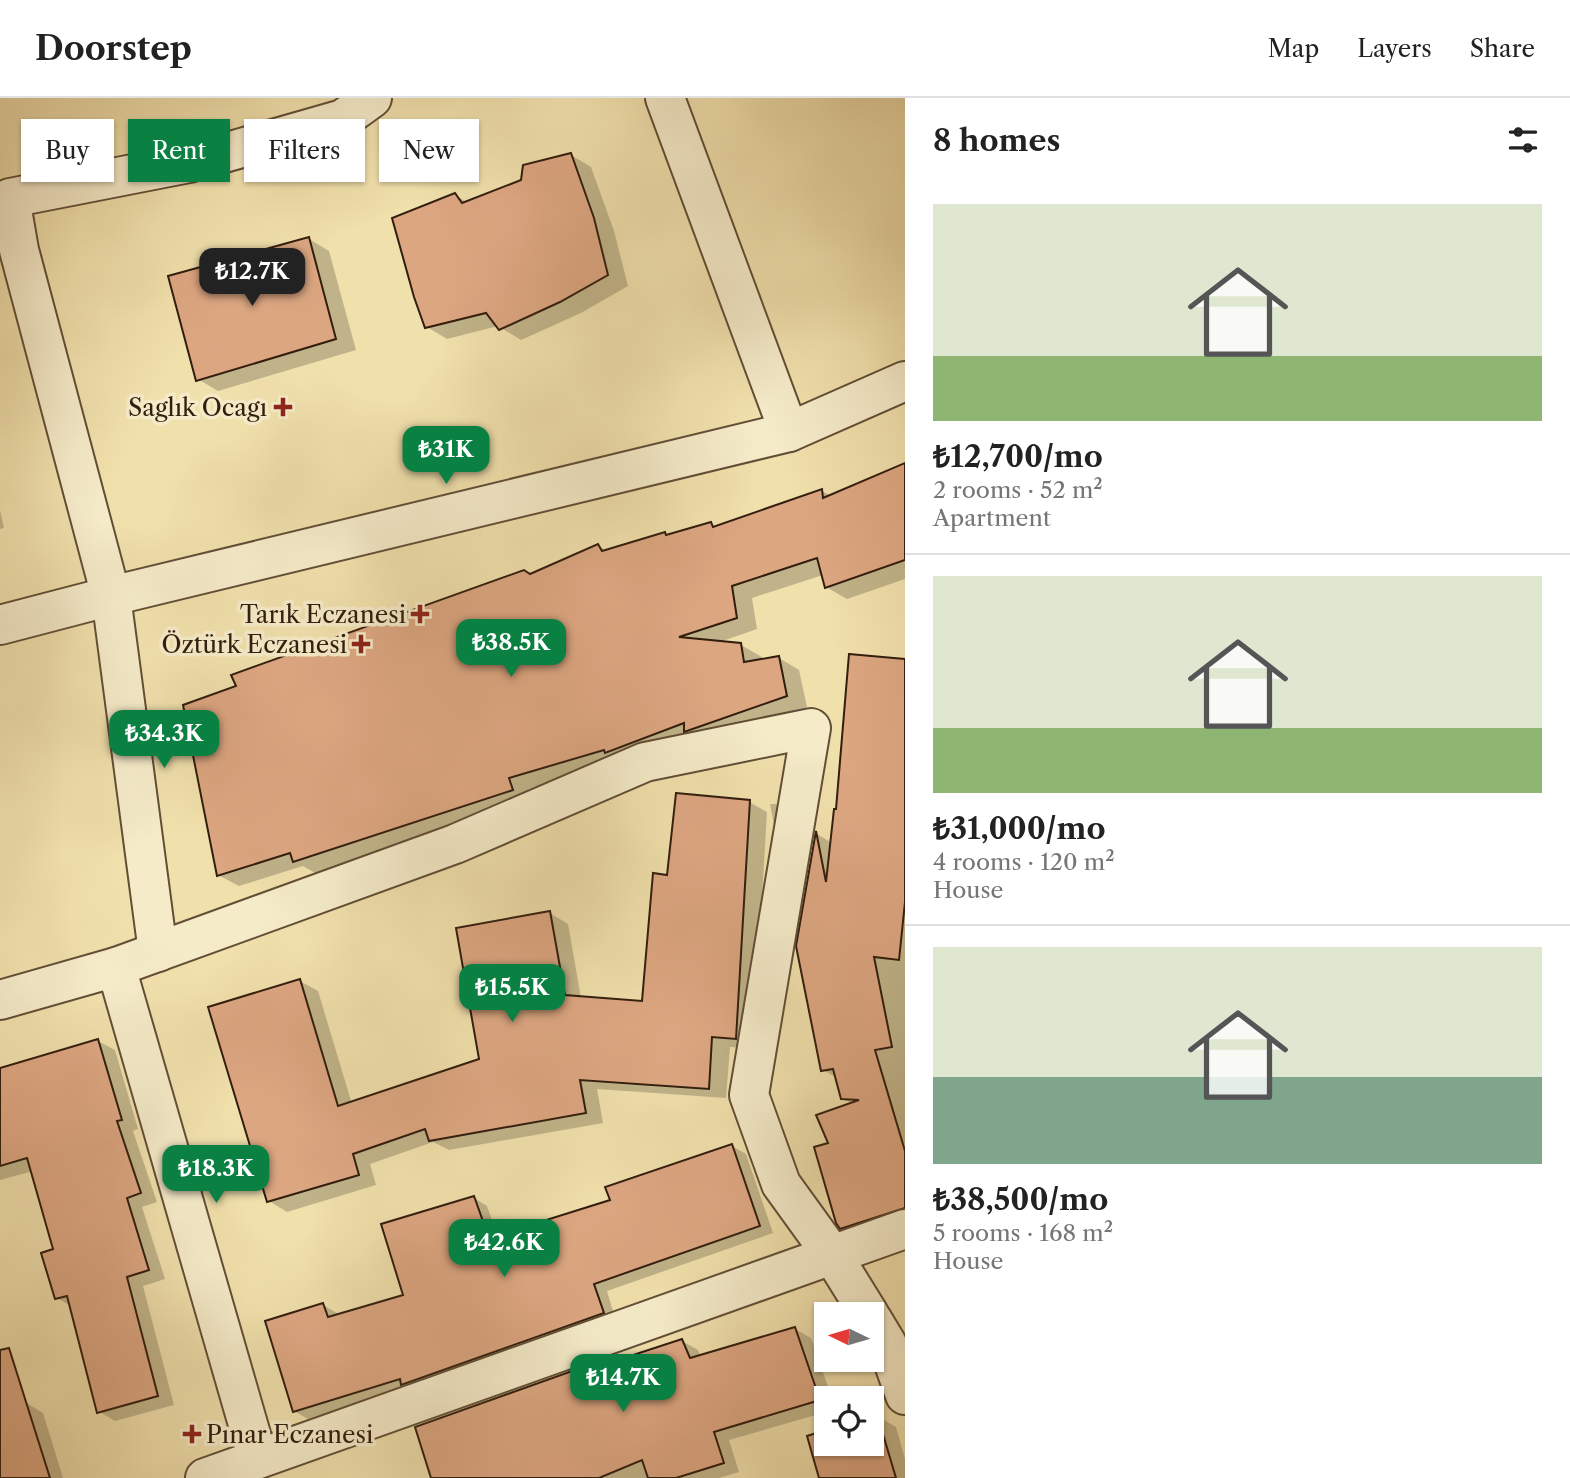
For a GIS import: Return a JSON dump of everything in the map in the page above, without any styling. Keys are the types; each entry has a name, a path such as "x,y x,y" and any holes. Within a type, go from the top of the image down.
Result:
{"street":[{"path":"158,952 111,596 9,250 10,198 188,163 343,119 372,98"},
{"path":"665,98 789,432"},
{"path":"0,625 789,432 905,382"},
{"path":"0,1000 116,967 455,844 645,762 811,728 749,1095 781,1185 833,1256 861,1302"},
{"path":"116,967 258,1459"},
{"path":"205,1478 905,1229"},
{"path":"884,1339 905,1395"}],"building":[{"path":"571,153 594,218 608,275 560,302 499,330 486,313 425,328 392,218 455,193 462,203 521,180 523,165"},
{"path":"309,237 336,339 196,381 168,276"},
{"path":"905,463 905,560 825,588 817,558 732,586 737,618 679,637 741,643 744,662 779,656 787,696 684,732 684,723 605,753 604,750 509,778 513,790 293,862 290,853 217,876 183,705 236,686 231,675 524,570 530,574 598,544 602,551 665,532 666,535 711,522 713,527 822,489 823,498"},
{"path":"849,654 905,659 905,902 899,960 874,957 892,1047 875,1050 905,1151 905,1208 840,1229 814,1147 828,1143 816,1115 859,1100 841,1099 833,1069 821,1071 796,946 816,831 826,882 836,809"},
{"path":"676,793 750,800 736,1039 712,1037 709,1089 580,1080 586,1113 429,1141 425,1129 353,1154 359,1175 267,1202 208,1007 300,979 338,1106 479,1059 456,928 550,911 565,995 642,1001 653,873 667,875"},
{"path":"98,1039 122,1120 117,1121 141,1193 127,1198 149,1270 127,1277 158,1396 97,1413 67,1296 55,1299 41,1253 53,1249 27,1158 0,1166 0,1068"},
{"path":"732,1144 760,1226 594,1284 604,1313 401,1385 400,1379 293,1412 265,1321 323,1303 328,1317 403,1295 381,1224 474,1196 489,1238 610,1200 605,1187"},
{"path":"795,1327 815,1386 814,1402 714,1432 724,1463 676,1478 648,1478 642,1460 599,1478 431,1478 415,1427 617,1355 618,1360 682,1339 690,1358"},
{"path":"9,1348 50,1478 0,1478 0,1350"},
{"path":"814,1434 814,1456 884,1456 884,1438 896,1478 819,1478 807,1436"}],"place":[{"name":"Saglık Ocagı","path":"283,407"},
{"name":"Tarık Eczanesi","path":"420,614"},
{"name":"Öztürk Eczanesi","path":"361,644"},
{"name":"Pınar Eczanesi","path":"192,1434"}]}
